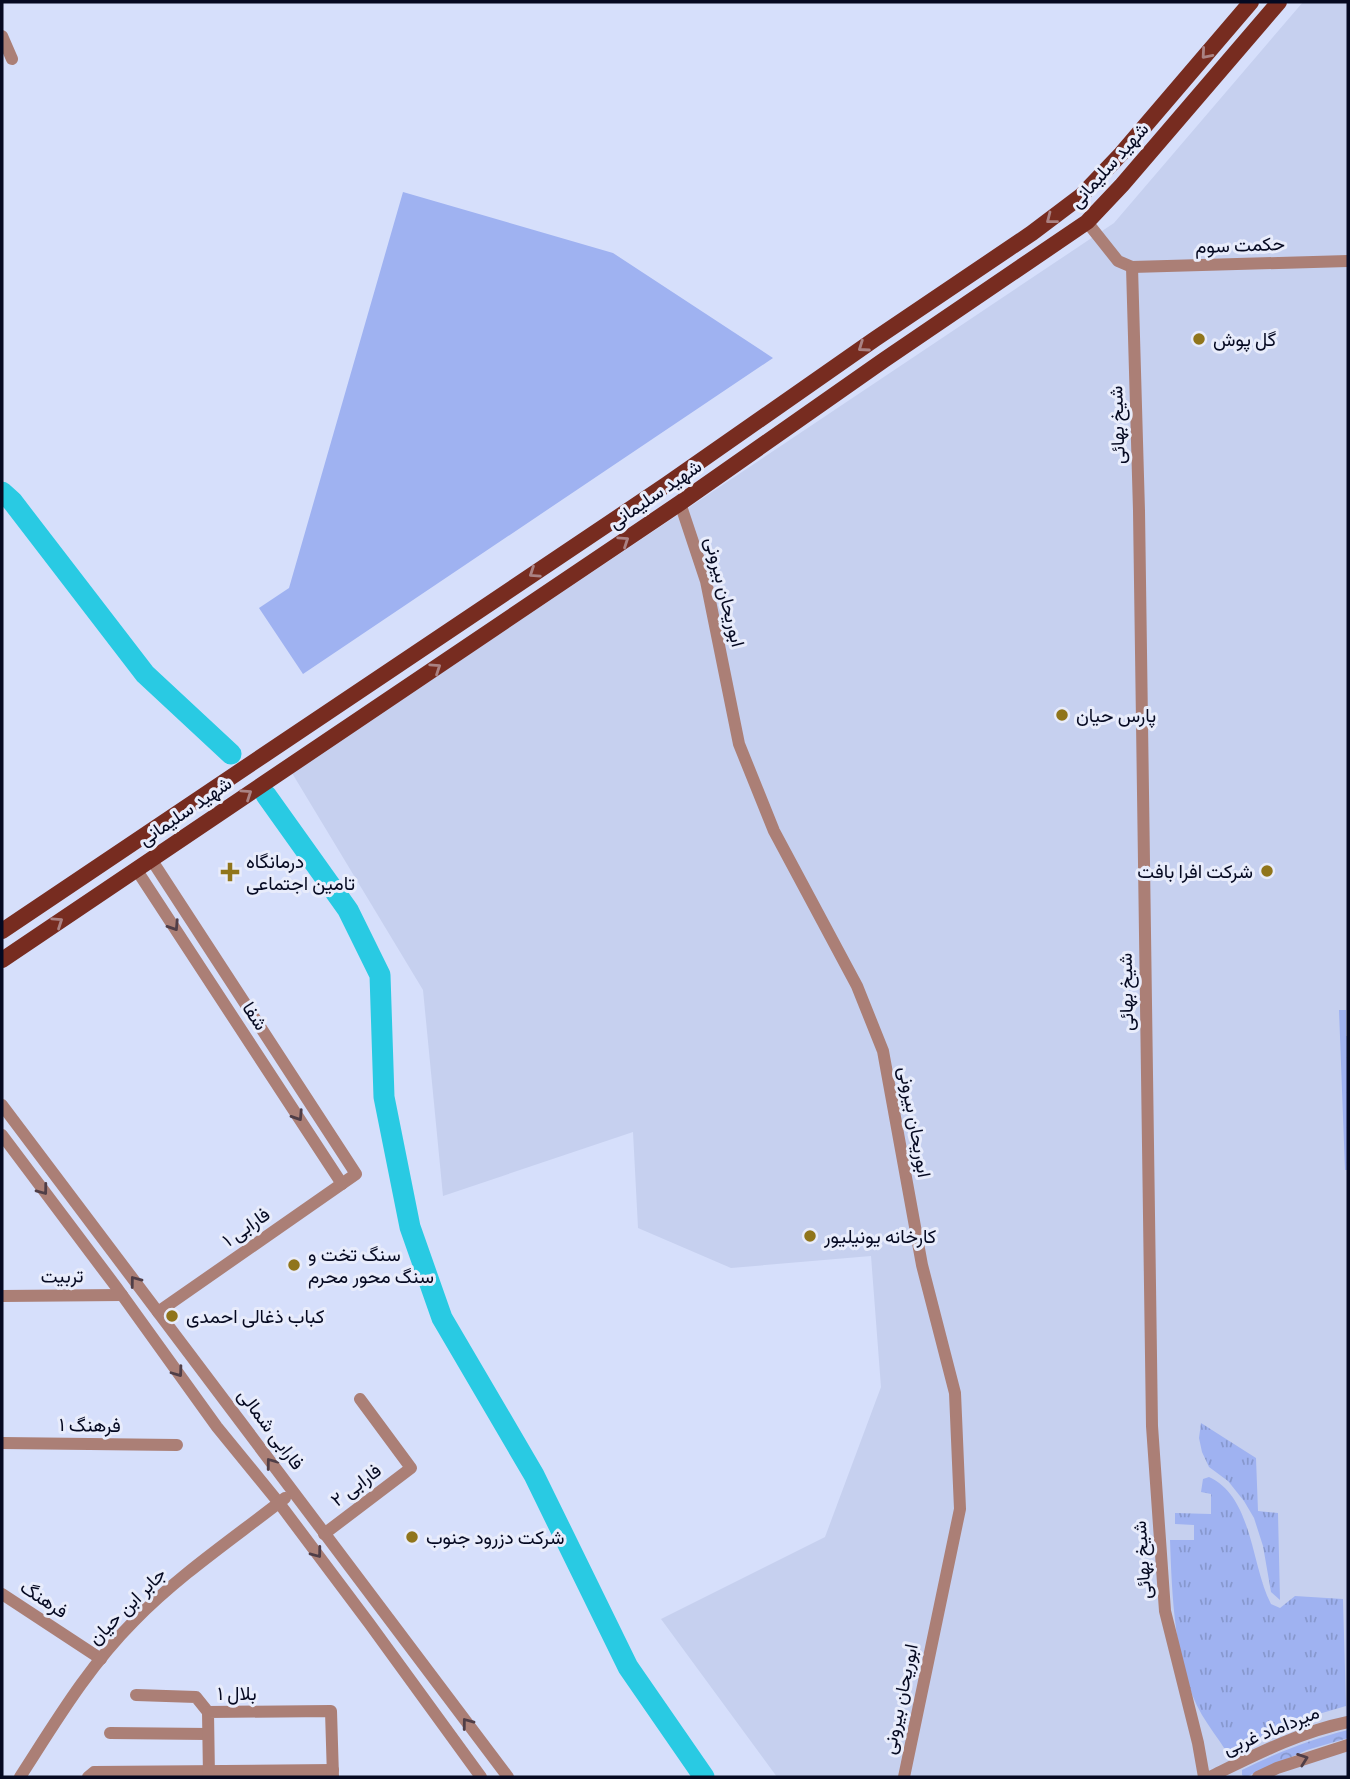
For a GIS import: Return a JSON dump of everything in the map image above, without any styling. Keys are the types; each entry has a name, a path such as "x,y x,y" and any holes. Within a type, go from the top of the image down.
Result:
{"main road":[{"name":"شهید سلیمانی","path":"2,931 654,493 1032,233 1080,196 1121,154 1251,2"},
{"name":"شهید سلیمانی","path":"2,960 680,503 1087,222 1279,2"}],"street":[{"path":"2,36 12,59"},
{"path":"1087,222 1118,261 1132,267"},
{"name":"حکمت سوم","path":"1132,267 1348,261"},
{"name":"شیخ بهائی","path":"1132,267 1139,511 1152,1426 1165,1611 1204,1777"},
{"name":"ابوریحان بیرونی","path":"680,503 706,581 739,744 774,831 857,986 883,1051 922,1265 955,1393 960,1509 904,1777"},
{"name":"شفا","path":"151,859 356,1174"},
{"name":"شفا","path":"136,869 342,1184"},
{"path":"150,890 165,881"},
{"path":"213,986 227,976"},
{"name":"فارابی شمالی","path":"2,1105 508,1777"},
{"name":"فارابی شمالی","path":"2,1135 217,1427 279,1503 481,1777"},
{"name":"فارابی ۱","path":"158,1311 356,1174"},
{"name":"تربیت","path":"2,1296 122,1295"},
{"name":"فارابی ۲","path":"324,1534 411,1468 360,1399"},
{"name":"فرهنگ ۱","path":"2,1443 177,1445"},
{"name":"جابر ابن حیان","path":"23,1776 86,1676 135,1620 196,1567 293,1492"},
{"name":"فرهنگ","path":"2,1594 101,1659"},
{"path":"136,1695 197,1697 208,1712"},
{"name":"بلال ۱","path":"209,1775 208,1712 331,1712 333,1774"},
{"name":"میرداماد غربی","path":"1210,1777 1269,1749 1348,1722"},
{"path":"110,1733 208,1734"},
{"name":"میرداماد غربی","path":"1258,1777 1348,1745"},
{"path":"88,1777 94,1772 333,1774"}],"shaded area":[{"path":"1303,2 1348,2 1348,1777 777,1777 661,1619 825,1537 881,1387 871,1256 731,1268 638,1228 633,1132 443,1196 423,990 292,773 1114,223"}],"green space":[{"path":"403,192 613,253 773,358 303,674 259,608 289,588"},
{"path":"1339,1010 1346,1010 1348,1036 1348,1170 1345,1170"},
{"path":"1201,1423 1256,1458 1258,1511 1278,1513 1280,1600 1271,1592 1263,1546 1254,1518 1228,1481 1209,1467 1202,1452 1199,1438"},
{"path":"1209,1477 1223,1487 1243,1516 1271,1604 1280,1608 1295,1596 1343,1599 1346,1706 1288,1723 1239,1748 1226,1751 1202,1715 1185,1675 1176,1630 1172,1584 1170,1540 1194,1540 1194,1525 1175,1524 1175,1513 1211,1514 1211,1494 1201,1492 1203,1479"},
{"path":"1348,1730 1348,1738 1307,1750 1246,1777 1242,1775 1242,1770 1281,1752"}],"waterway":[{"path":"2,492 12,501 145,674 231,754"},
{"path":"266,795 348,910 380,975 384,1097 410,1227 442,1318 534,1475 628,1667 704,1777"}],"place":[{"name":"گل پوش","path":"1199,339"},
{"name":"پارس حیان","path":"1062,715"},
{"name":"شرکت افرا بافت","path":"1267,871"},
{"name":"درمانگاه تامین اجتماعی","path":"230,872"},
{"name":"کارخانه یونیلیور","path":"810,1236"},
{"name":"سنگ تخت و سنگ محور محرم","path":"294,1265"},
{"name":"کباب ذغالی احمدی","path":"172,1316"},
{"name":"شرکت دزرود جنوب","path":"412,1537"}]}
